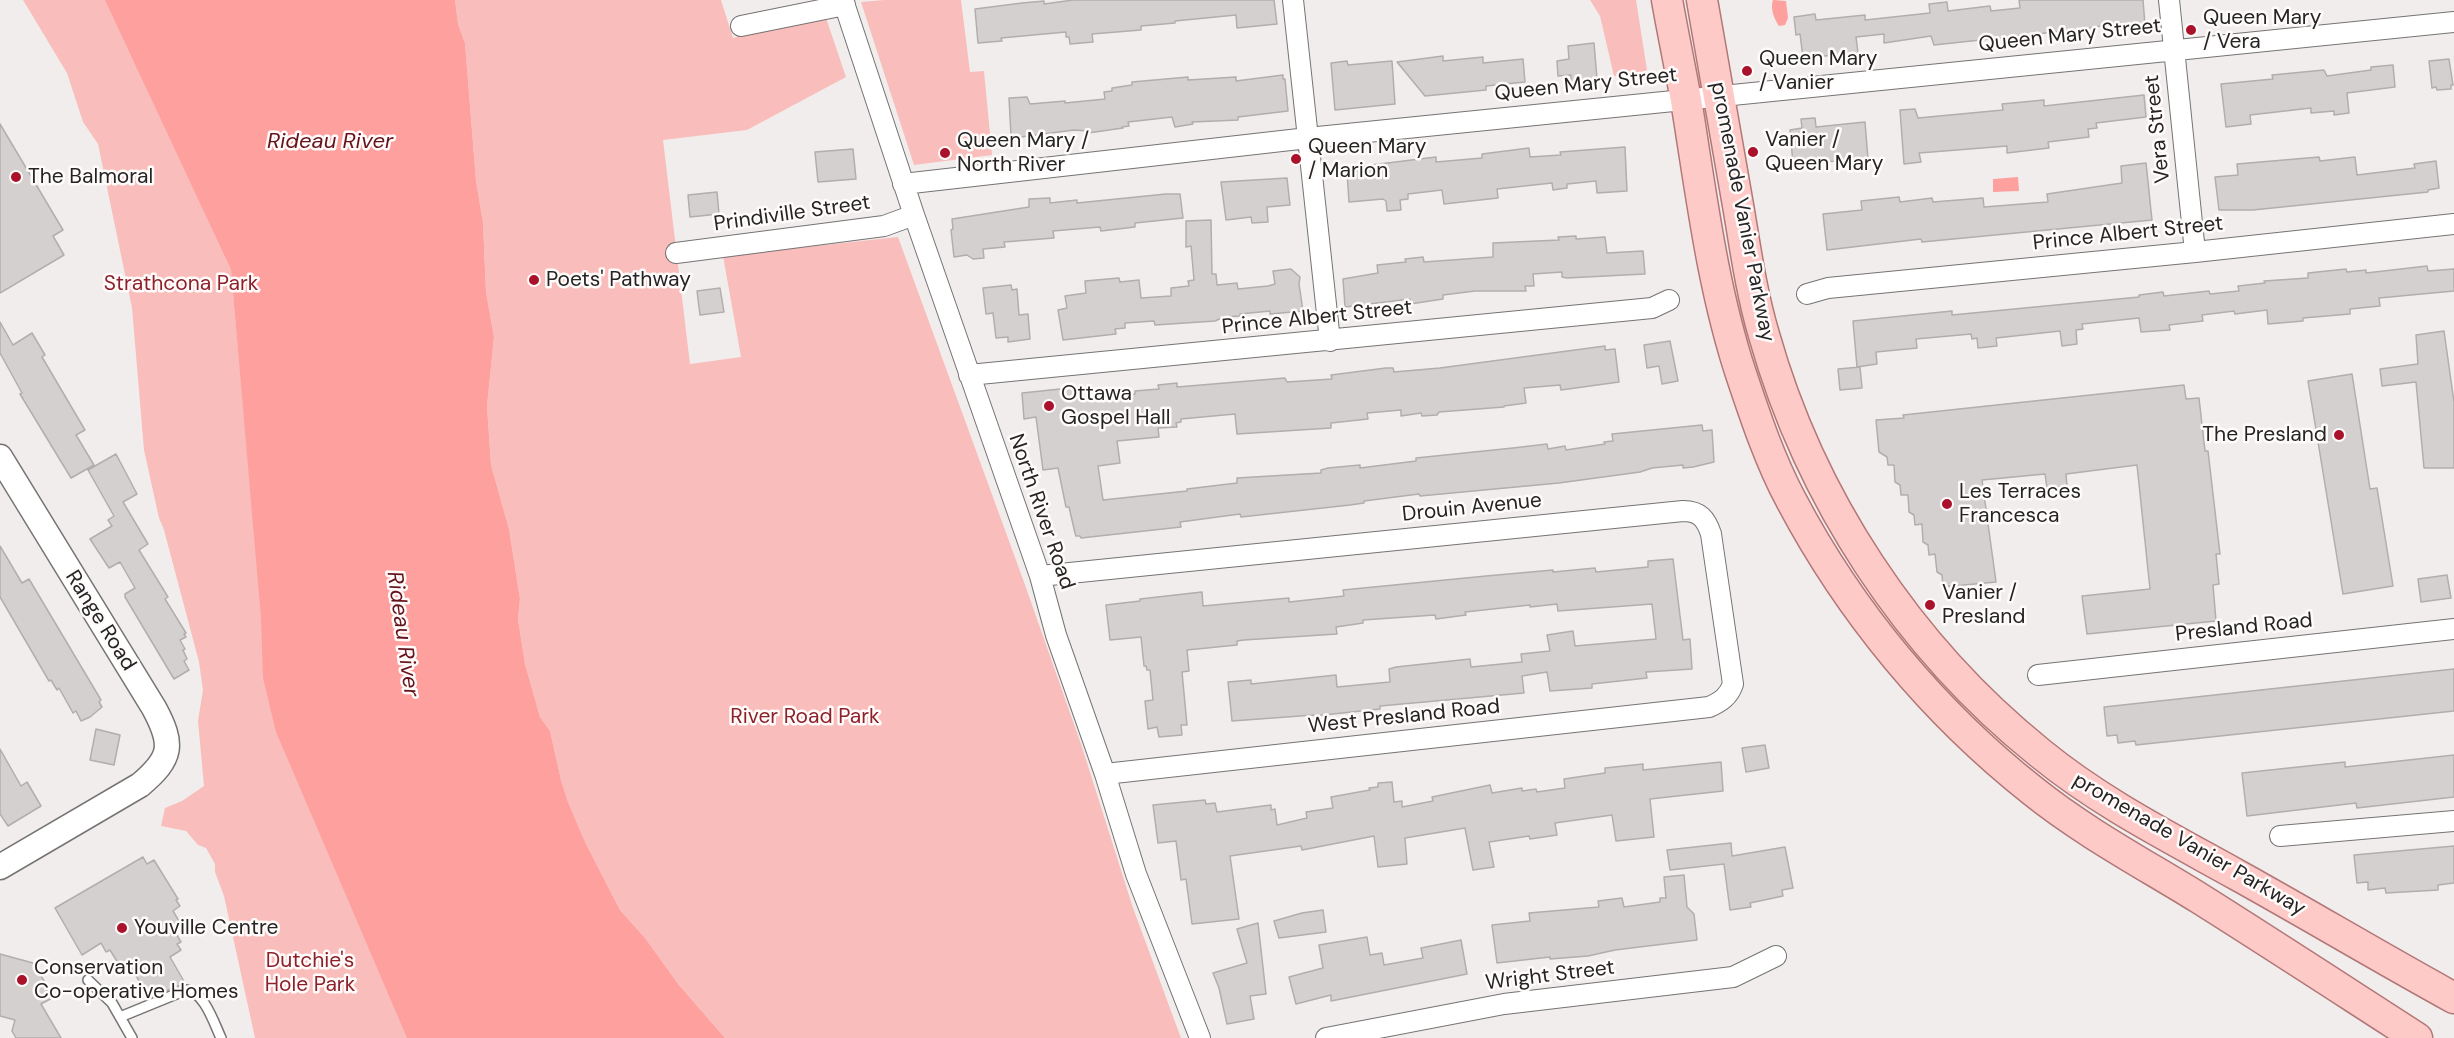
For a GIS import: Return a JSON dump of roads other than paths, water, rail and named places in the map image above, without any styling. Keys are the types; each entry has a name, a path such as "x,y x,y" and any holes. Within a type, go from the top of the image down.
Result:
{"main road":[{"name":"promenade Vanier Parkway","path":"1667,0 1686,99 1704,215 1732,345 1778,473 1806,526 1852,601 1893,653 1962,706 2039,753 2101,798 2454,998"},
{"name":"promenade Vanier Parkway","path":"1702,0 1756,305 1764,338 1802,440 1829,498 1862,555 1911,623 1962,706 2008,771 2064,813 2417,1038"}],"street":[{"path":"1293,0 1330,341"},
{"name":"Vera Street","path":"2169,0 2194,252"},
{"path":"741,26 844,3"},
{"name":"North River Road","path":"844,3 903,184 1040,576 1056,635 1105,774 1136,874 1200,1038"},
{"name":"Queen Mary Street","path":"903,184 1308,138 2454,22"},
{"name":"Prindiville Street","path":"676,253 884,226 914,215"},
{"name":"Prince Albert Street","path":"1807,294 1828,288 2454,224"},
{"name":"Prince Albert Street","path":"969,375 1652,308 1669,300"},
{"name":"Range Road","path":"0,457 165,728 168,751 160,768 140,785 0,867"},
{"name":"Drouin Avenue","path":"1040,576 1691,511 1702,517 1711,534 1732,669 1732,684 1729,693 1719,703 1709,707"},
{"name":"Presland Road","path":"2038,675 2454,629"},
{"name":"West Presland Road","path":"1105,774 1709,707"},
{"path":"2280,837 2454,821"},
{"name":"Wright Street","path":"1326,1038 1504,1004 1733,977 1776,957"}],"lane":[{"path":"88,980 112,1003 132,1038"},
{"path":"120,1017 186,990 193,991 199,996 221,1038"}],"water":[{"name":"Rideau River","path":"105,0 455,0 458,24 465,43 476,181 483,223 486,292 494,337 487,406 491,465 509,529 520,599 518,619 525,664 540,717 550,731 568,802 586,844 620,910 645,938 679,985 725,1038 407,1038 276,732 263,678 261,618 231,270"},
{"path":"1773,0 1786,1 1788,18 1785,25 1779,26 1776,20 1772,10"},
{"path":"2018,177 2019,191 1993,192 1993,179"}],"place":[{"name":"Queen Mary / Vera","path":"2191,30"},
{"name":"Queen Mary / Vanier","path":"1747,71"},
{"name":"Vanier / Queen Mary","path":"1753,152"},
{"name":"Queen Mary / North River","path":"945,153"},
{"name":"Queen Mary / Marion","path":"1296,159"},
{"name":"The Balmoral","path":"16,177"},
{"name":"Poets' Pathway","path":"534,280"},
{"name":"Ottawa Gospel Hall","path":"1049,406"},
{"name":"The Presland","path":"2339,435"},
{"name":"Les Terraces Francesca","path":"1947,504"},
{"name":"Vanier / Presland","path":"1930,605"},
{"name":"Youville Centre","path":"122,928"},
{"name":"Conservation Co-operative Homes","path":"22,980"}],"park label":[{"name":"Strathcona Park","path":"181,284"},
{"name":"River Road Park","path":"805,717"},
{"name":"Dutchie's Hole Park","path":"310,973"}]}
